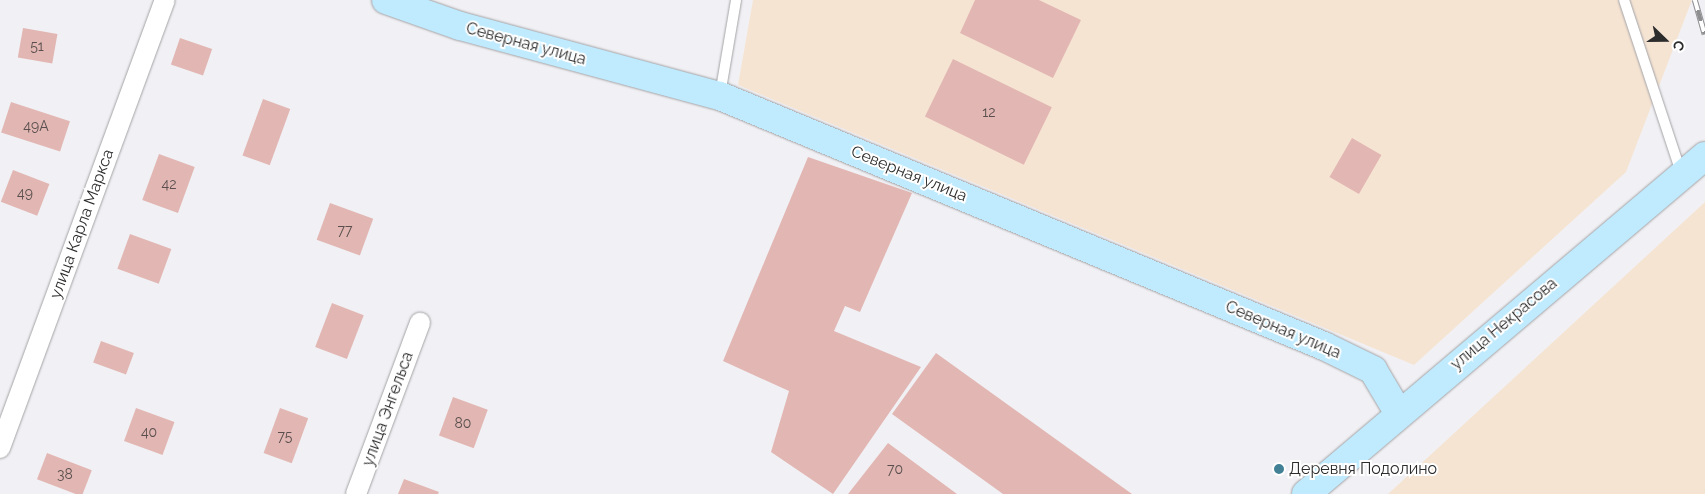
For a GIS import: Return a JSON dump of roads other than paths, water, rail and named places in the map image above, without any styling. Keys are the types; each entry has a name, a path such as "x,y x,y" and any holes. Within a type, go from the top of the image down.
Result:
{"street":[{"name":"улица Карла Маркса","path":"0,448 165,0"},
{"name":"Северная улица","path":"386,0 460,26 720,96 1324,346 1373,370 1398,412"},
{"name":"улица Некрасова","path":"1306,494 1398,412 1705,156"},
{"name":"улица Энгельса","path":"356,494 420,323"}],"lane":[{"path":"720,96 736,0"},
{"path":"1624,0 1682,176"}],"railway":[{"path":"1695,0 1705,35"}],"place":[{"name":"Деревня Подолино","path":"1279,469"}]}
